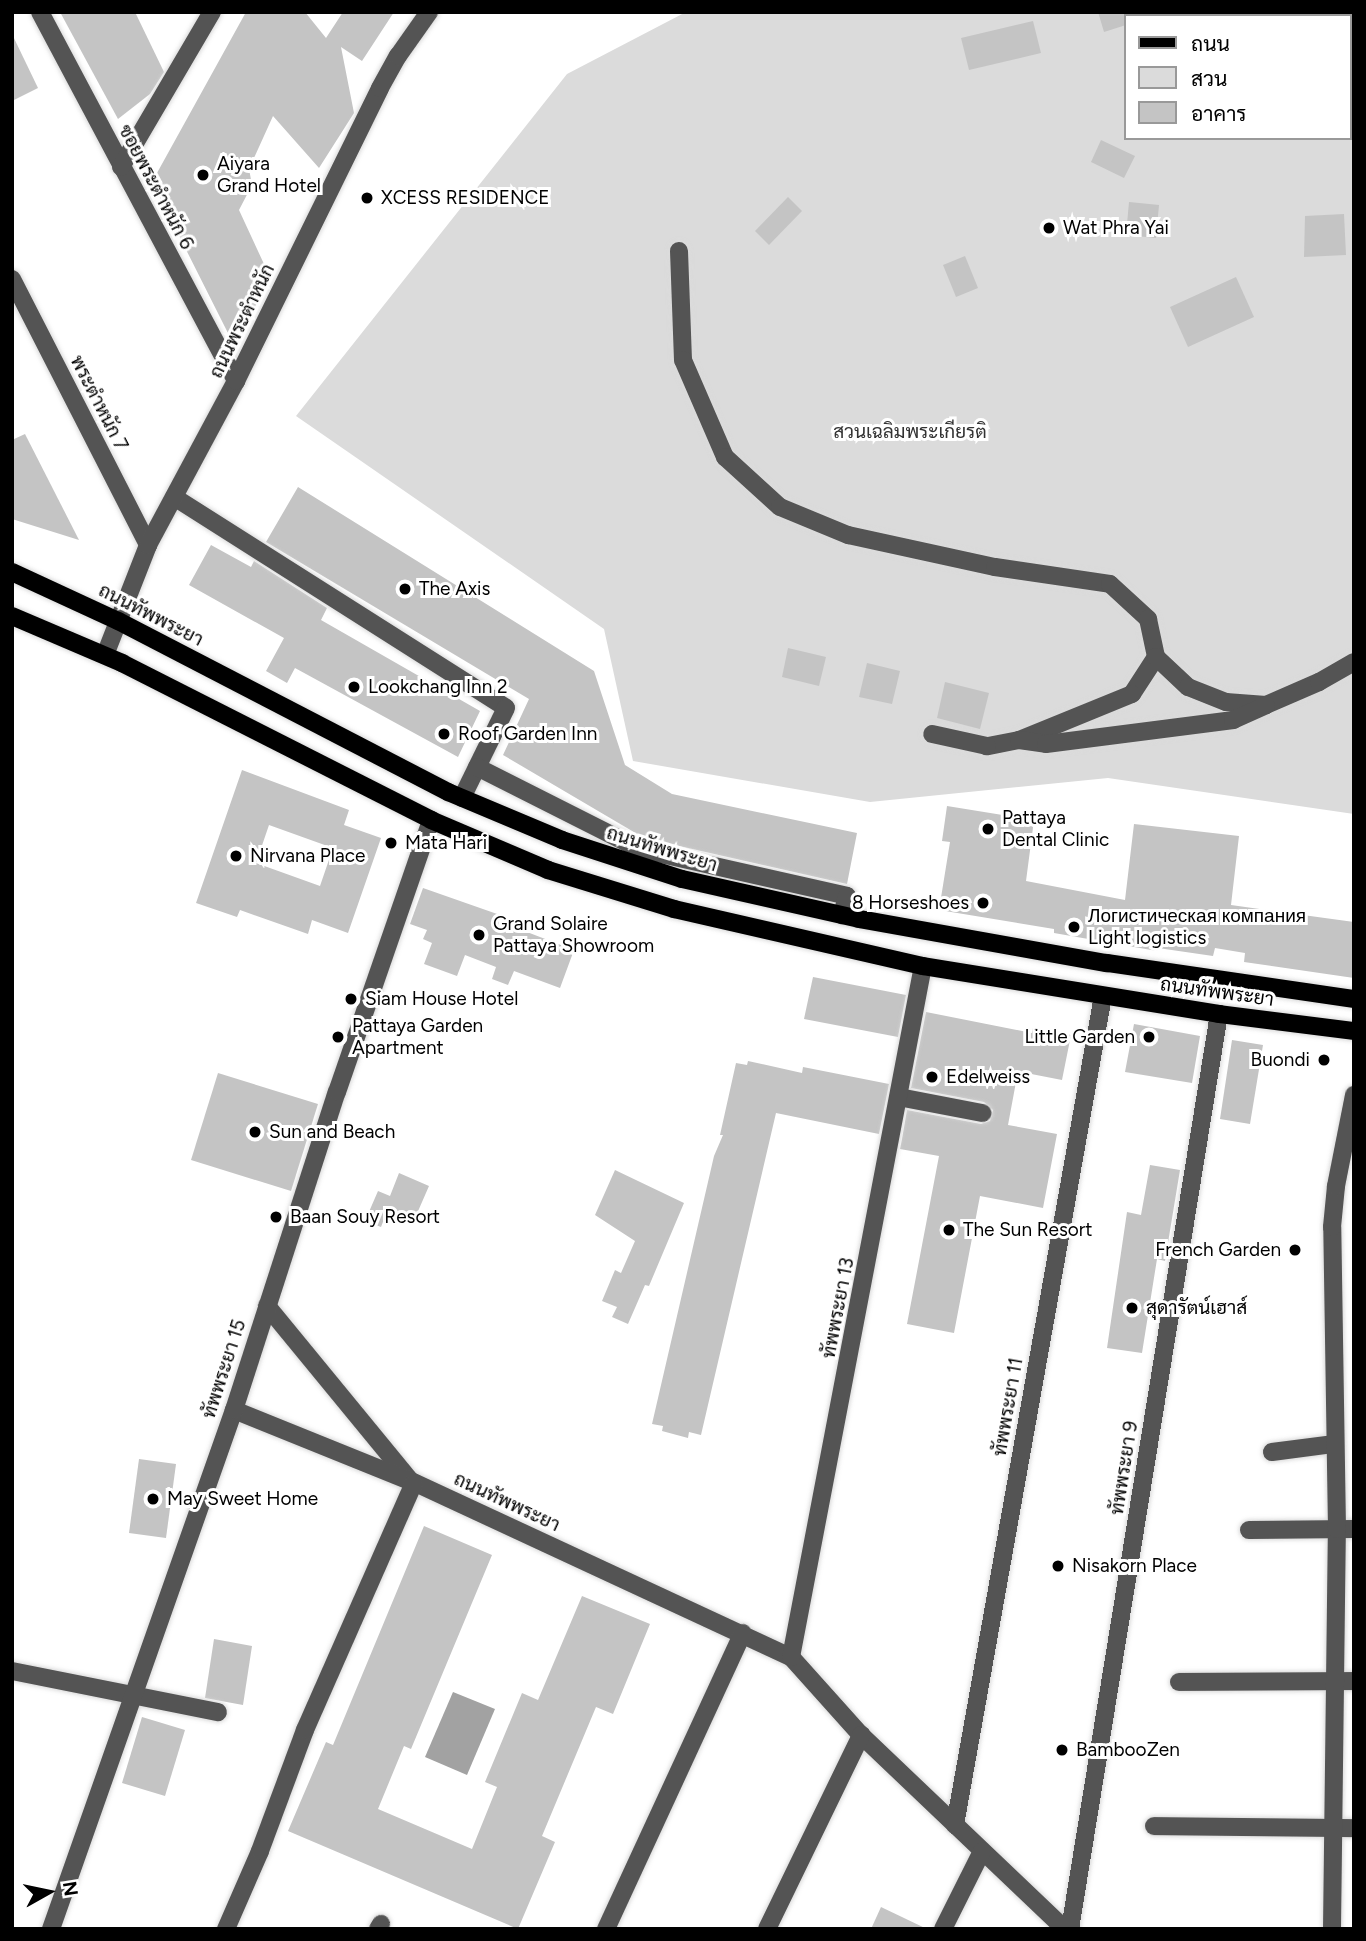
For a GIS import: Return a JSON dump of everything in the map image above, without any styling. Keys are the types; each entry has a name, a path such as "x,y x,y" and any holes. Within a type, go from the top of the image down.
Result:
{"main road":[{"name":"ถนนทัพพระยา","path":"12,572 118,621 462,798 562,840 682,879 842,915 1120,965 1354,999"},
{"name":"ถนนทัพพระยา","path":"12,616 105,655 431,820 548,870 674,909 923,966 1219,1014 1354,1031"}],"street":[{"name":"ซอยพระตำหนัก 6","path":"40,12 236,381"},
{"path":"121,167 212,12"},
{"name":"ถนนพระตำหนัก","path":"105,655 148,545 236,381 380,88 398,56 429,12"},
{"path":"679,251 683,360 725,457 757,489 780,507 848,535 996,567 1110,584 1148,620 1157,657 1188,687 1226,702 1266,705"},
{"name":"พระตำหนัก 7","path":"12,279 148,545"},
{"path":"174,497 506,708 462,798"},
{"path":"932,734 987,746 1019,740 1132,694 1157,657"},
{"path":"1019,740 1046,744 1233,720 1319,682 1354,662"},
{"path":"477,767 639,849 847,896 842,915"},
{"name":"ทัพพระยา 15","path":"51,1929 234,1410 431,820"},
{"name":"ทัพพระยา 13","path":"791,1657 923,966"},
{"name":"ทัพพระยา 11","path":"955,1825 1103,996"},
{"name":"ทัพพระยา 9","path":"1068,1929 1219,1014"},
{"path":"1332,1929 1335,1681 1345,1529 1334,1444 1332,1227 1345,1188 1354,1095"},
{"path":"899,1097 982,1113"},
{"name":"ถนนทัพพระยา","path":"267,1306 412,1482 791,1657"},
{"path":"226,1929 260,1850 305,1730 412,1482 234,1410"},
{"path":"1272,1452 1334,1444"},
{"path":"1249,1530 1345,1529"},
{"path":"606,1929 743,1633"},
{"path":"791,1657 861,1735 1068,1929"},
{"path":"12,1671 218,1712"},
{"path":"1179,1682 1354,1681"},
{"path":"767,1929 861,1735"},
{"path":"1154,1826 1354,1828"},
{"path":"943,1929 982,1851"}],"green space":[{"name":"สวนเฉลิมพระเกียรติ","path":"686,12 1354,12 1354,814 1108,778 870,802 633,761 604,629 296,416 567,74"}],"shaded area":[{"path":"453,1692 495,1709 467,1775 425,1757"}],"building":[{"path":"60,12 135,12 164,72 150,94 118,119"},
{"name":"Aiyara Grand Hotel","path":"246,12 305,12 326,38 343,12 394,12 362,61 341,47 354,113 319,168 273,116 249,169 252,185 239,210 270,277 235,347 152,182"},
{"path":"1098,12 1154,12 1124,14 1124,26 1104,32"},
{"path":"1033,21 1041,53 969,70 961,38"},
{"path":"12,34 38,88 12,101"},
{"path":"1101,140 1135,156 1124,178 1091,162"},
{"path":"788,197 802,211 769,245 755,231"},
{"path":"1129,202 1159,205 1156,238 1126,235"},
{"path":"1344,214 1346,255 1304,257 1305,216"},
{"path":"965,256 978,288 956,297 943,265"},
{"path":"1236,277 1254,317 1188,347 1170,307"},
{"path":"25,434 79,540 12,519 12,440"},
{"path":"298,487 594,671 625,765 672,794 857,833 847,884 644,838 503,755 529,699 266,542"},
{"path":"211,545 251,567 254,561 327,608 321,620 480,711 458,757 295,668 287,683 266,671 284,638 189,585"},
{"path":"788,648 826,657 819,686 782,677"},
{"path":"867,663 900,671 892,704 859,697"},
{"path":"945,682 989,693 980,729 937,718"},
{"name":"Nirvana Place","path":"242,770 349,810 344,825 381,838 348,933 312,920 308,934 240,910 237,917 196,903","holes":["269,825 333,848 320,886 256,863"]},
{"path":"947,806 1034,820 1026,881 1125,900 1134,824 1239,836 1231,905 1354,922 1354,978 1244,962 1245,953 1215,948 1213,956 1158,948 1157,951 1054,933 1054,929 939,910 950,842 942,841"},
{"name":"Grand Solaire Pattaya Showroom","path":"423,888 500,915 501,922 574,950 560,988 514,971 508,985 492,979 496,967 465,955 457,976 424,964 432,943 423,939 427,930 410,924"},
{"path":"813,977 906,995 898,1037 804,1019"},
{"path":"926,1012 1032,1033 1033,1028 1071,1035 1062,1080 1021,1072 1020,1082 1016,1082 1008,1125 1057,1134 1043,1208 980,1196 954,1333 907,1324 939,1156 900,1149 907,1110 981,1124 990,1121 993,1110 984,1102 911,1088"},
{"path":"1134,1024 1200,1036 1192,1083 1125,1072"},
{"path":"1232,1040 1263,1045 1250,1124 1220,1119"},
{"path":"748,1061 802,1073 803,1067 889,1084 879,1134 776,1113 701,1435 689,1432 688,1438 662,1431 663,1426 652,1424 714,1156 723,1135 720,1135 736,1063 747,1065"},
{"name":"Sun and Beach","path":"218,1073 318,1104 291,1191 191,1160"},
{"path":"1150,1165 1180,1170 1165,1261 1157,1259 1142,1353 1107,1348 1127,1212 1141,1215"},
{"path":"615,1170 684,1203 649,1286 645,1285 628,1324 612,1317 617,1307 602,1301 615,1270 621,1273 635,1241 595,1215"},
{"path":"399,1173 429,1186 412,1225 386,1214 381,1227 365,1221 378,1191 390,1196"},
{"name":"May Sweet Home","path":"139,1459 176,1464 166,1538 129,1533"},
{"path":"424,1526 492,1555 411,1749 404,1746 378,1809 472,1849 497,1787 485,1782 522,1693 538,1700 582,1596 650,1624 613,1714 596,1707 542,1836 555,1842 518,1929 288,1831 326,1742 333,1745"},
{"path":"214,1639 252,1646 243,1705 205,1698"},
{"path":"142,1717 185,1730 165,1796 122,1783"},
{"path":"881,1907 927,1929 871,1929"}],"place":[{"name":"Aiyara Grand Hotel","path":"203,175"},
{"name":"XCESS RESIDENCE","path":"367,198"},
{"name":"Wat Phra Yai","path":"1049,228"},
{"name":"The Axis","path":"405,589"},
{"name":"Lookchang Inn 2","path":"354,687"},
{"name":"Roof Garden Inn","path":"444,734"},
{"name":"Pattaya Dental Clinic","path":"988,829"},
{"name":"Mata Hari","path":"391,843"},
{"name":"Nirvana Place","path":"236,856"},
{"name":"8 Horseshoes","path":"983,903"},
{"name":"Логистическая компания Light logistics","path":"1074,927"},
{"name":"Grand Solaire Pattaya Showroom","path":"479,935"},
{"name":"Siam House Hotel","path":"351,999"},
{"name":"Pattaya Garden Apartment","path":"338,1037"},
{"name":"Little Garden","path":"1149,1037"},
{"name":"Buondi","path":"1324,1060"},
{"name":"Edelweiss","path":"932,1077"},
{"name":"Sun and Beach","path":"255,1132"},
{"name":"Baan Souy Resort","path":"276,1217"},
{"name":"The Sun Resort","path":"949,1230"},
{"name":"French Garden","path":"1295,1250"},
{"name":"สุดารัตน์เฮาส์","path":"1132,1308"},
{"name":"May Sweet Home","path":"153,1499"},
{"name":"Nisakorn Place","path":"1058,1566"},
{"name":"BambooZen","path":"1062,1750"}]}
